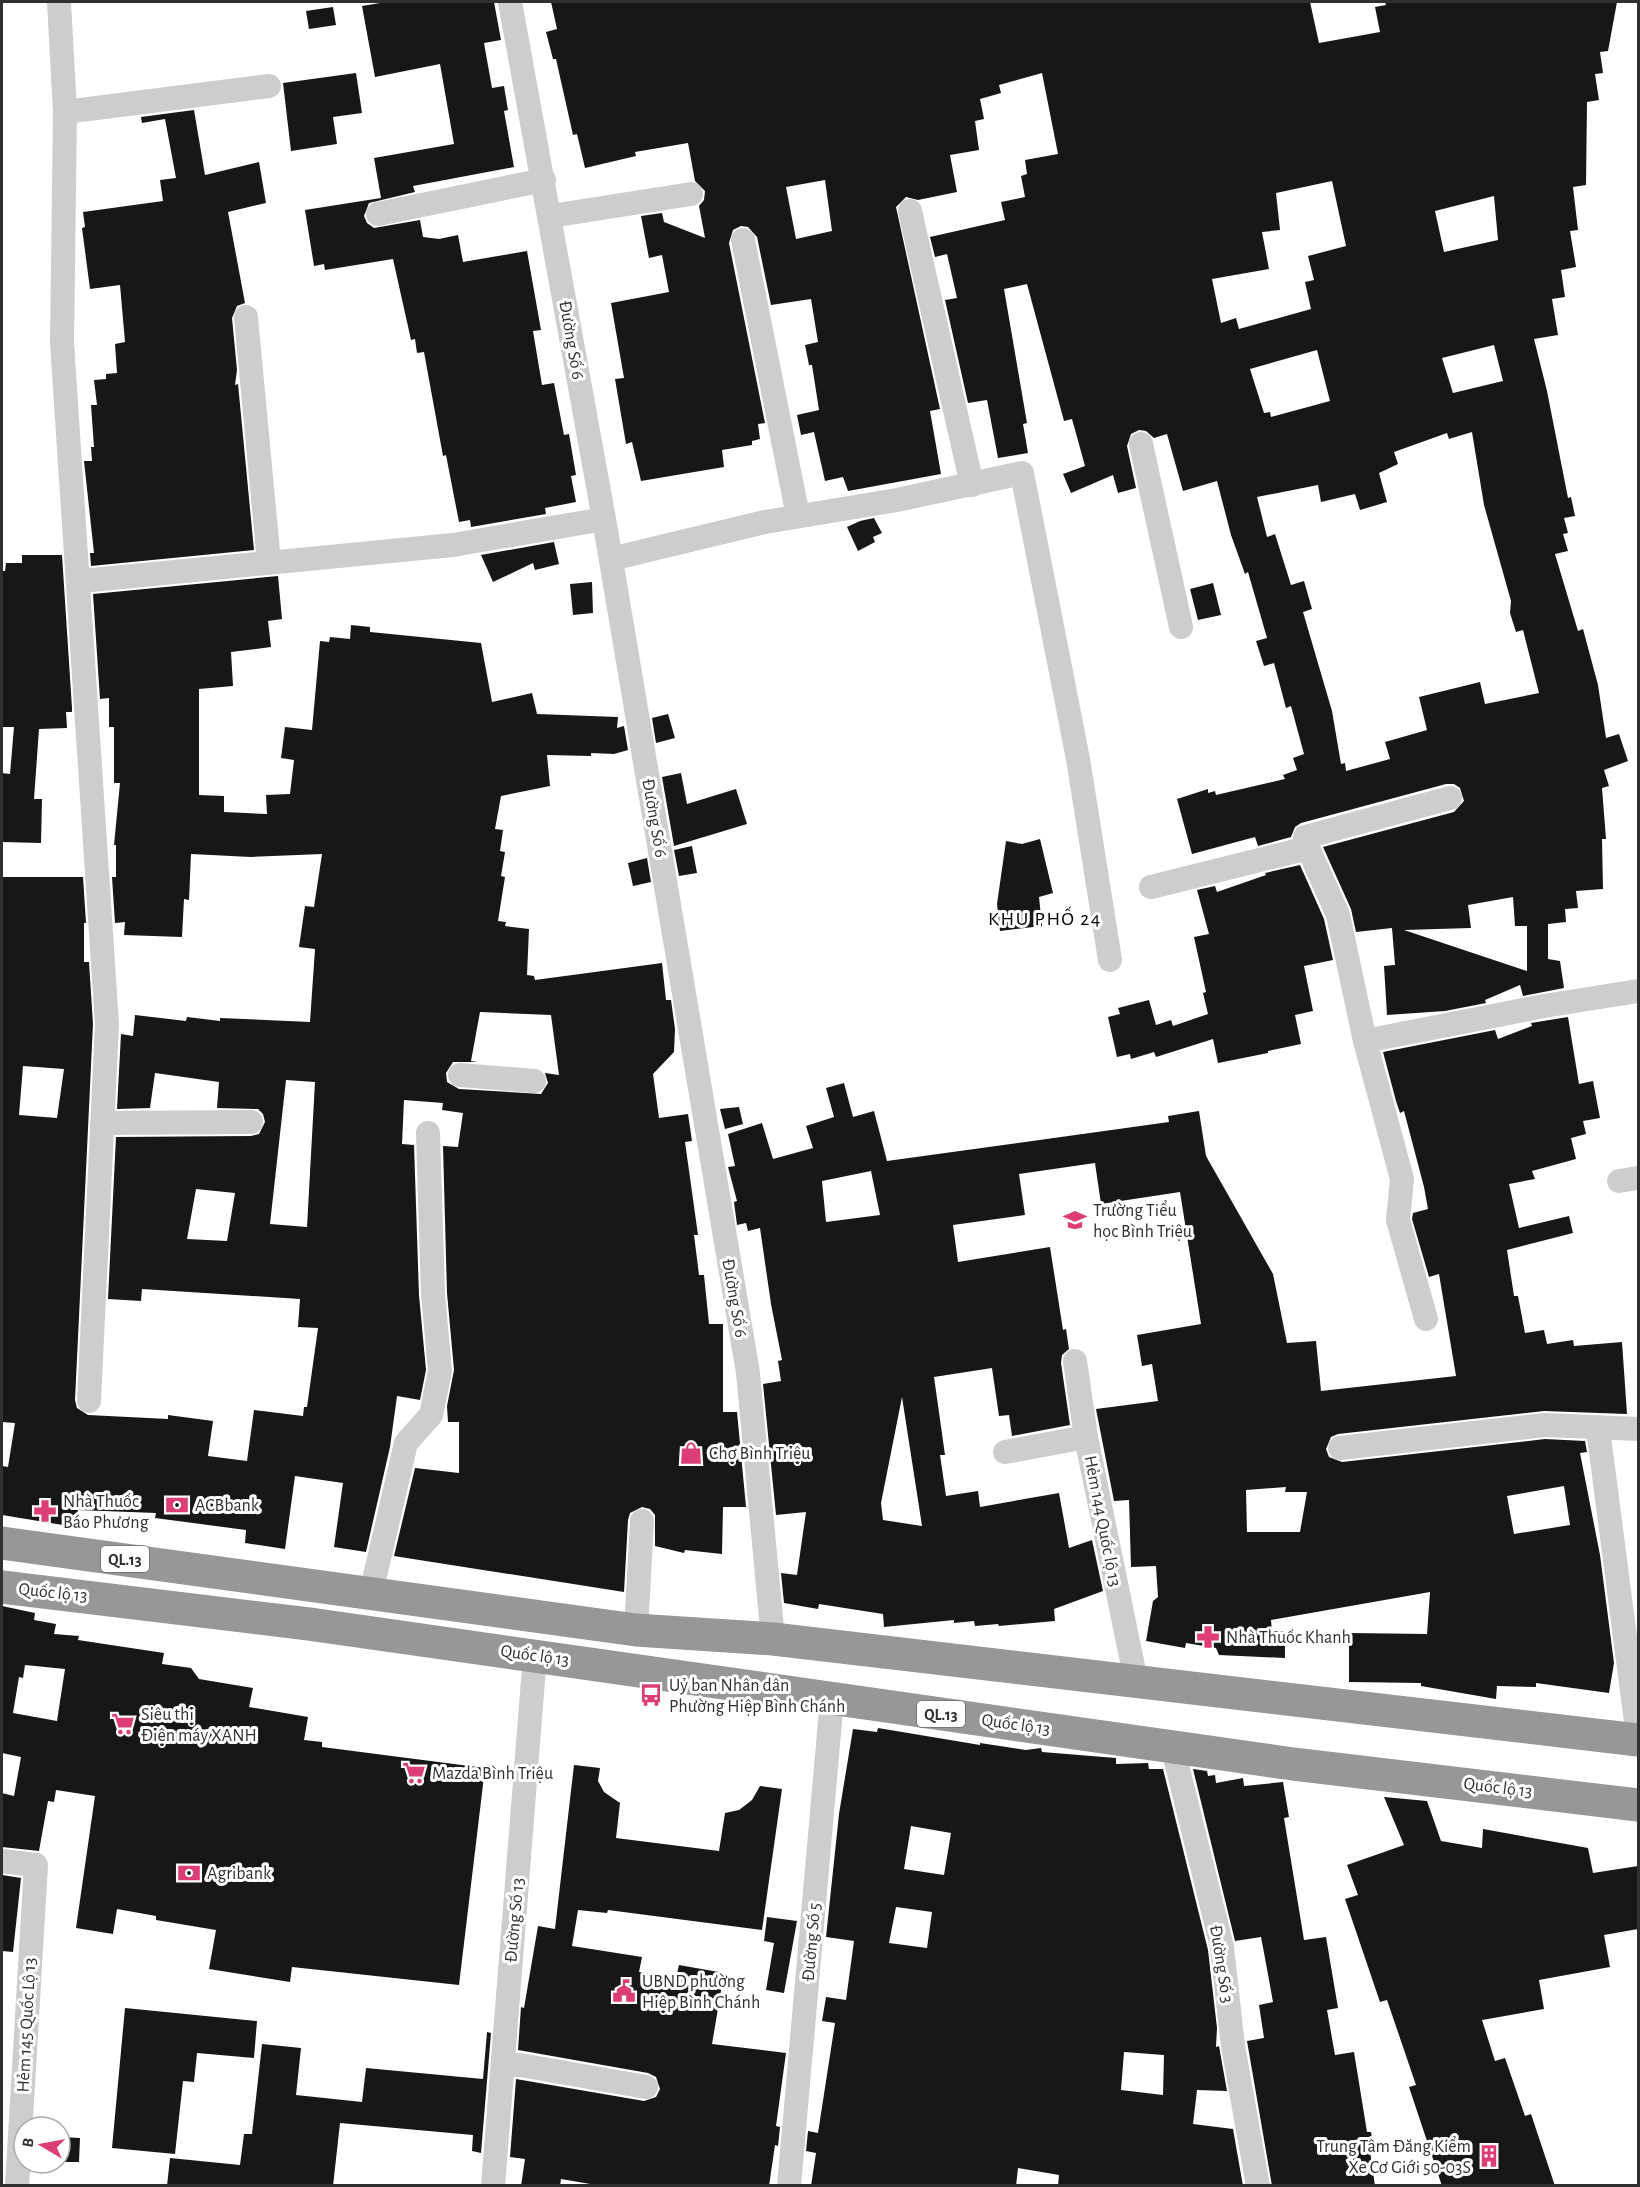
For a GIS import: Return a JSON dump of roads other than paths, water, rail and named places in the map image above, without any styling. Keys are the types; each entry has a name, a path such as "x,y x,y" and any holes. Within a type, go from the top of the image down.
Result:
{"highway":[{"name":"QL.13","path":"2,1543 636,1629 773,1639 1638,1739"},
{"path":"243,1615 248,1576"},
{"name":"Quốc lộ 13","path":"2,1587 243,1615 535,1655 1293,1764 1638,1805"}],"street":[{"path":"58,2 65,112 62,343 107,1024 89,1401"},
{"name":"Đường Số 6","path":"510,2 551,216 611,559 748,1373 773,1639"},
{"path":"65,112 269,86"},
{"path":"378,214 544,180"},
{"path":"551,216 691,194"},
{"path":"910,211 972,485"},
{"path":"743,240 798,516"},
{"path":"246,317 268,562"},
{"path":"1141,444 1181,627"},
{"path":"611,559 798,516 897,501 1022,473 1078,759 1110,960"},
{"path":"91,580 453,545 604,519"},
{"path":"1151,887 1450,798"},
{"path":"1307,842 1338,915 1365,1041 1402,1179 1398,1220 1426,1319"},
{"path":"1365,1041 1544,1006 1638,991"},
{"path":"460,1075 534,1081"},
{"path":"102,1123 251,1122"},
{"path":"371,1593 406,1443 431,1415 440,1371 433,1294 428,1133"},
{"name":"Hẻm 144 Quốc lộ 13","path":"1075,1361 1086,1437 1136,1681"},
{"path":"1340,1448 1545,1425 1638,1429"},
{"path":"1598,1429 1638,1739"},
{"path":"1005,1452 1086,1437"},
{"path":"636,1629 642,1521"},
{"name":"Đường Số 13","path":"493,2186 535,1655"},
{"name":"Đường Số 5","path":"789,2186 832,1699"},
{"name":"Đường Số 3","path":"1172,1745 1222,1947 1233,2046 1258,2186"},
{"name":"Hẻm 145 Quốc Lộ 13","path":"2,1862 36,1865 17,2186"},
{"path":"503,2062 646,2087"}],"place":[{"name":"Trường Tiểu học Bình Triệu","path":"1075,1220"},
{"name":"Chợ Bình Triệu","path":"691,1453"},
{"name":"ACBbank","path":"177,1505"},
{"name":"Nhà Thuốc Báo Phương","path":"45,1511"},
{"name":"Nhà Thuốc Khanh","path":"1208,1637"},
{"name":"Uỷ ban Nhân dân Phường Hiệp Bình Chánh","path":"651,1695"},
{"name":"Siêu thị Điện máy XANH","path":"123,1724"},
{"name":"Mazda Bình Triệu","path":"414,1773"},
{"name":"Agribank","path":"189,1873"},
{"name":"UBND phường Hiệp Bình Chánh","path":"624,1991"},
{"name":"Trung Tâm Đăng Kiểm Xe Cơ Giới 50-03S","path":"1489,2156"}],"district":[{"name":"KHU PHỐ 24","path":"1045,918"}]}
